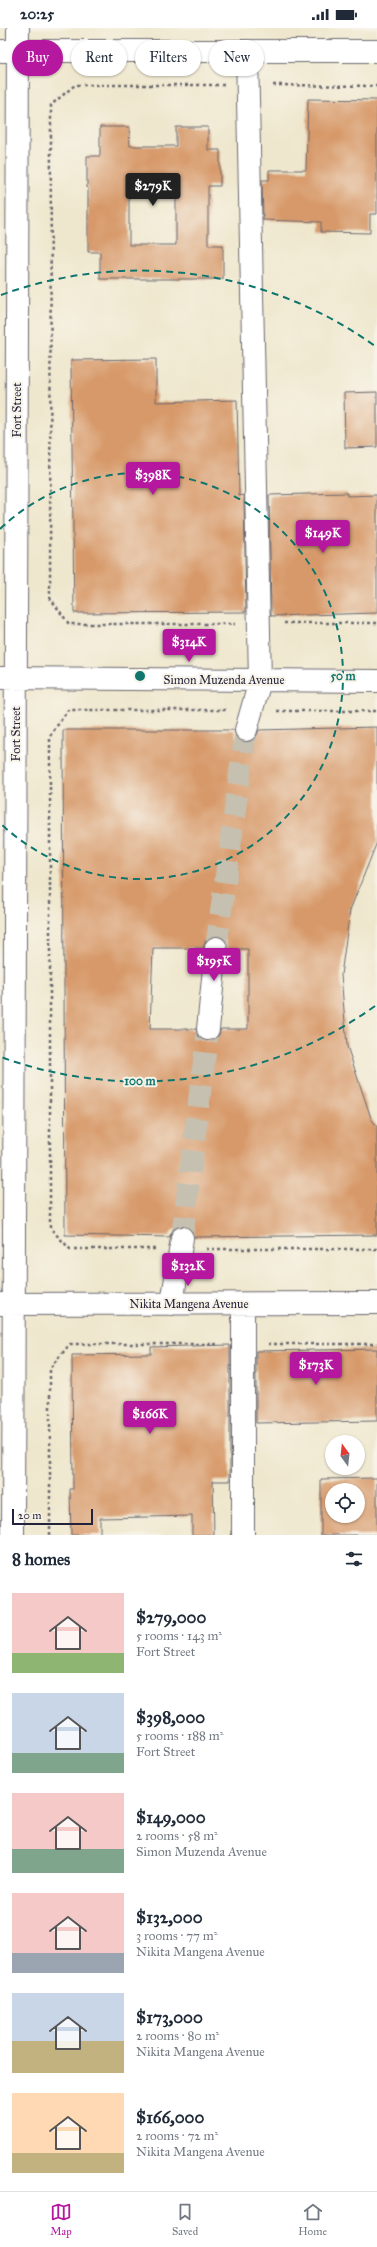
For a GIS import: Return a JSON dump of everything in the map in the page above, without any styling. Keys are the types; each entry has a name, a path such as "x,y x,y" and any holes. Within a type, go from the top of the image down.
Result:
{"street":[{"name":"Fort Street","path":"9,1530 7,1304 9,51 18,28"},
{"path":"9,51 209,51"},
{"path":"264,51 377,51"},
{"path":"248,76 260,681 249,720"},
{"name":"Simon Muzenda Avenue","path":"8,678 377,681"},
{"path":"208,1029 216,948"},
{"path":"172,1304 181,1243"},
{"name":"Nikita Mangena Avenue","path":"7,1304 377,1303"},
{"path":"243,1304 243,1535"}],"path":[{"path":"377,86 75,85 51,105 50,598 69,624 377,623"},
{"path":"377,711 249,720 68,710 50,736 50,1228 70,1249 181,1243 377,1249"},
{"path":"50,1535 50,1368 70,1344 377,1344"}],"building":[{"path":"308,99 377,100 377,214 370,214 370,233 321,232 321,222 263,220 262,180 269,180 269,170 306,170"},
{"path":"100,127 129,127 130,146 176,146 176,127 208,127 208,150 220,150 220,186 208,186 208,245 223,245 223,279 100,279 100,252 88,252 87,156 100,156","holes":["129,196 176,196 176,245 129,245"]},
{"path":"156,359 156,402 237,400 239,496 244,495 246,612 74,613 71,360"},
{"path":"377,392 377,447 345,448 344,393"},
{"path":"347,493 347,496 377,495 377,613 271,616 269,495"},
{"path":"377,727 377,842 350,910 341,975 347,1046 371,1118 377,1127 377,1235 194,1237 190,1229 183,1226 173,1230 169,1237 65,1235 63,730 234,730 237,739 249,742 255,739 259,730","holes":["217,936 224,938 228,949 248,949 248,1029 221,1029 218,1037 207,1041 200,1039 196,1029 150,1029 153,948 203,948 206,940"]},
{"path":"230,1345 230,1481 213,1481 214,1535 192,1535 192,1516 100,1518 100,1535 71,1535 70,1489 73,1489 72,1355 151,1354 151,1347"},
{"path":"377,1349 377,1421 256,1423 256,1351"},
{"path":"377,1478 377,1535 321,1535 321,1479"}],"tunnel":[{"path":"216,948 246,730"},
{"path":"182,1238 208,1029"}]}
